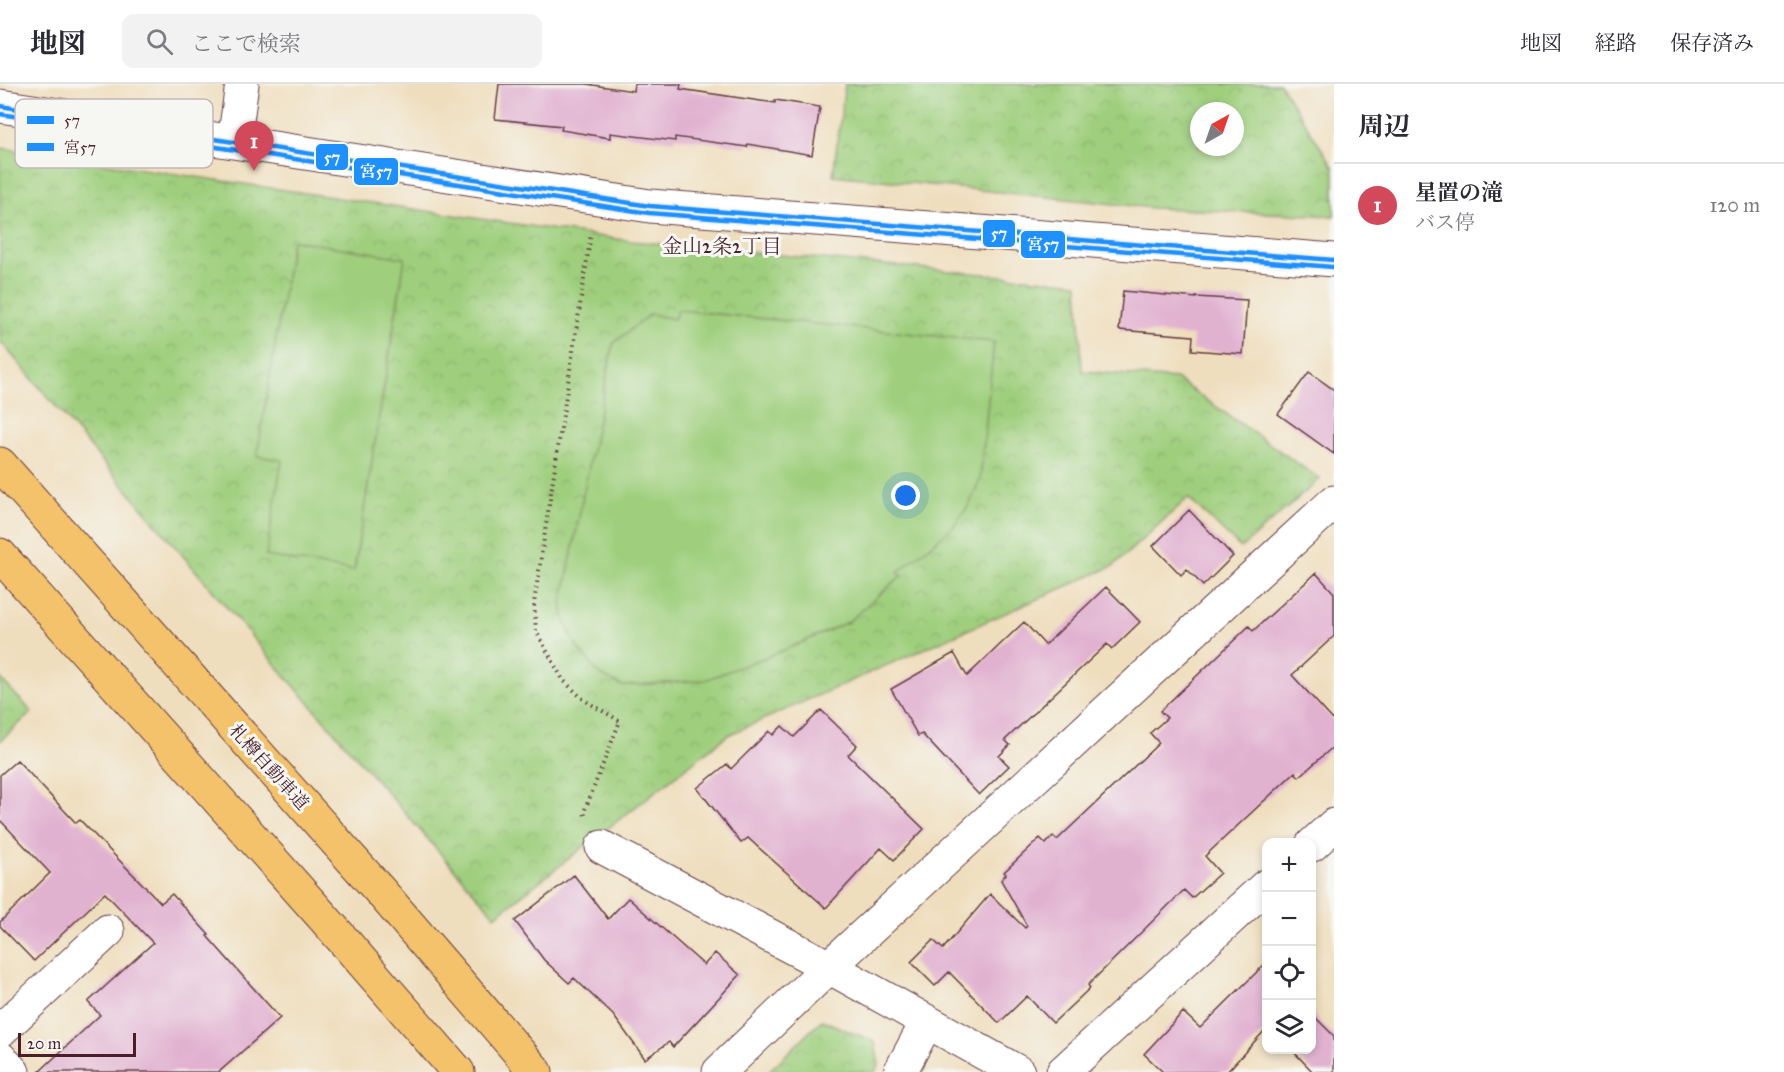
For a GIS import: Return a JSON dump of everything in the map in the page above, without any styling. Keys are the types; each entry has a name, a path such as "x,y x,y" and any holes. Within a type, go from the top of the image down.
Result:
{"highway":[{"name":"札樽自動車道","path":"0,464 381,892 536,1072"},
{"path":"0,555 458,1072"}],"street":[{"path":"234,142 242,84"},
{"path":"0,106 15,108"},
{"path":"213,139 650,206 1334,260"},
{"path":"730,1061 1334,502"},
{"path":"1316,841 1334,825"},
{"path":"602,847 829,967 1018,1072"},
{"path":"1062,1072 1262,890"},
{"path":"0,1031 108,931"},
{"path":"900,1072 927,1022"},
{"path":"0,1058 13,1072"}],"path":[{"path":"592,224 534,603 536,631 564,680 584,700 620,721 584,812 589,828 602,847"}],"green space":[{"path":"845,84 1280,84 1334,168 1334,216 1153,208 833,175"},
{"path":"0,148 15,150 15,168 136,168 631,241 1078,283 1082,371 1176,379 1320,479 1241,548 1188,498 1113,566 728,735 495,916 275,664 0,341"},
{"path":"292,240 405,258 354,571 266,556 282,460 257,456"},
{"path":"678,310 994,342 980,480 969,505 952,528 898,572 902,575 848,622 787,649 705,680 622,686 600,675 577,647 565,622 562,603 613,344 650,314 674,319"},
{"path":"0,678 32,712 0,741"},
{"path":"822,1020 875,1042 879,1065 875,1072 769,1071"}],"building":[{"path":"499,84 586,84 633,91 634,84 681,84 680,89 820,107 812,155 748,144 747,147 675,137 675,141 610,133 610,138 561,130 562,126 495,119"},
{"path":"1123,291 1247,300 1243,354 1192,350 1193,336 1119,330"},
{"path":"1309,372 1334,390 1334,454 1278,414"},
{"path":"1189,510 1233,556 1203,586 1187,569 1181,575 1153,546"},
{"path":"1316,573 1334,593 1334,636 1292,675 1334,721 1334,746 1299,777 1295,772 1205,856 1220,873 1192,898 1184,890 1053,1023 1027,996 999,1023 949,972 935,986 911,962 933,940 943,949 990,894 1025,928 1027,926 1001,880 1006,874 1004,872 1040,838 1046,844 1053,836 1057,840 1159,743 1150,733 1167,718 1160,711 1249,626 1253,631"},
{"path":"1106,587 1140,622 1112,649 1107,644 1005,740 1010,745 999,756 1009,766 979,795 922,734 918,736 891,689 954,653 967,676 1024,622 1045,645"},
{"path":"821,710 857,745 848,755 924,829 894,860 881,848 826,908 748,838 741,843 697,788 727,764 731,769 769,731 773,735 782,726 794,737"},
{"path":"17,760 76,823 80,820 161,903 172,894 280,1018 219,1072 39,1072 100,1015 88,1002 153,943 105,893 34,961 0,926 0,922 50,873 0,820 0,775"},
{"path":"574,875 608,919 628,898 704,965 715,953 740,975 673,1047 669,1042 645,1059 613,1015 574,978 569,983 544,960 515,921"},
{"path":"1262,967 1262,1033 1227,1072 1163,1072 1144,1054 1183,1012 1200,1028"},
{"path":"1316,1018 1334,1036 1334,1072 1313,1072 1296,1054 1316,1054"}],"transit line":[{"name":"57","path":"0,106 15,108"},
{"name":"宮57","path":"0,114 15,116"},
{"name":"57","path":"213,139 650,206 1334,260"},
{"name":"宮57","path":"213,146 649,213 1333,267"}],"place":[{"name":"星置の滝","path":"254,171"}],"district":[{"name":"金山2条2丁目","path":"722,246"}]}
